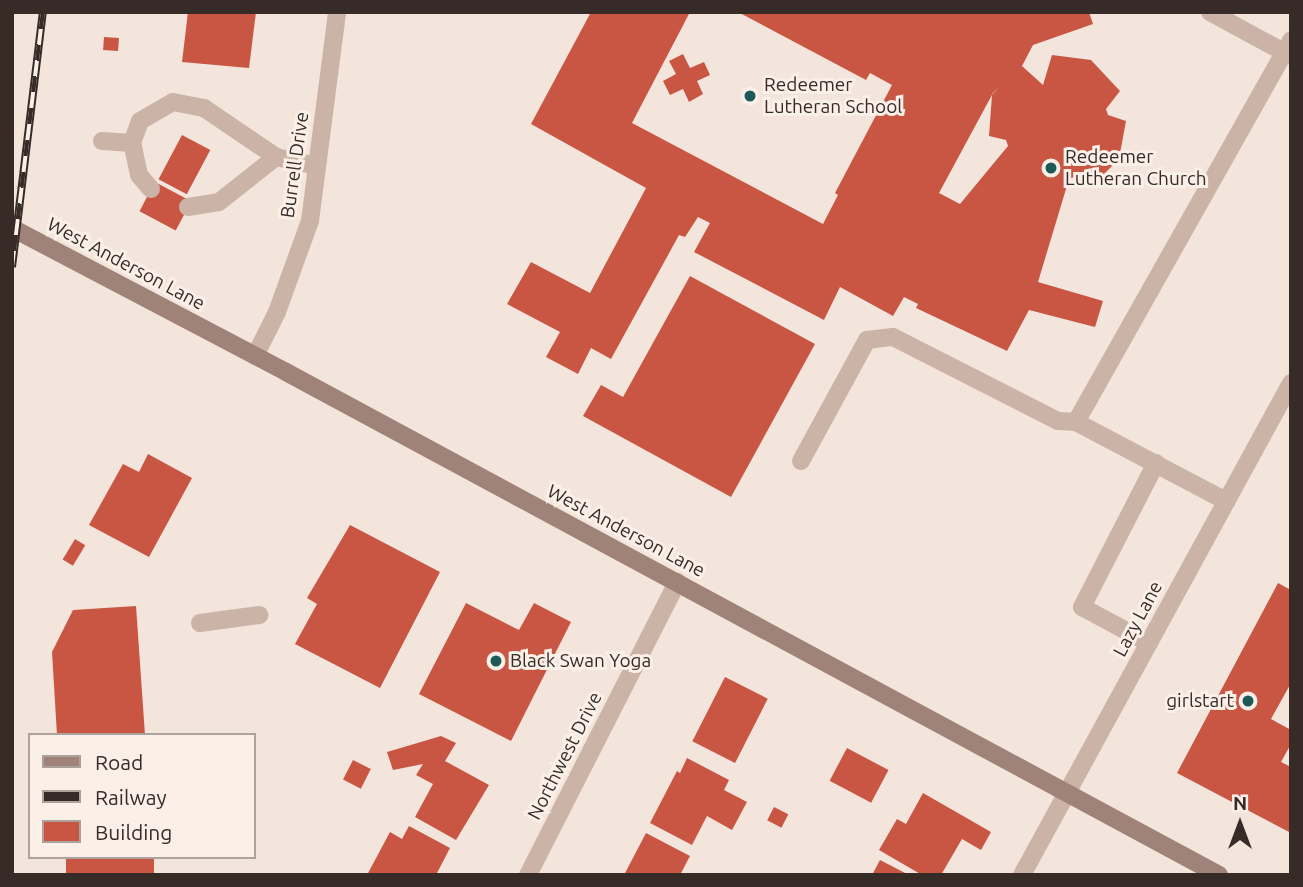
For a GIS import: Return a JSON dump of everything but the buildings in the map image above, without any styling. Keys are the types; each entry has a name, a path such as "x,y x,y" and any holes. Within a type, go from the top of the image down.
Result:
{"main road":[{"name":"West Anderson Lane","path":"12,228 256,356 1219,875"}],"street":[{"name":"Burrell Drive","path":"256,356 277,312 310,221 337,12"},
{"path":"1076,422 1289,49 1210,12"},
{"path":"152,189 139,175 132,143 140,121 173,102 204,108 276,157 317,166"},
{"path":"102,141 132,143"},
{"path":"188,207 219,202 276,157"},
{"path":"801,461 867,340 892,337 1058,421 1076,422 1226,501"},
{"name":"Lazy Lane","path":"1022,875 1291,383"},
{"path":"1149,643 1082,607 1156,463"},
{"name":"Northwest Drive","path":"528,875 677,582"},
{"path":"200,623 259,615"}],"railway":[{"path":"12,267 43,12"}],"place":[{"name":"Redeemer Lutheran School","path":"750,96"},
{"name":"Redeemer Lutheran Church","path":"1051,168"},
{"name":"Black Swan Yoga","path":"496,661"},
{"name":"girlstart","path":"1248,701"}]}
